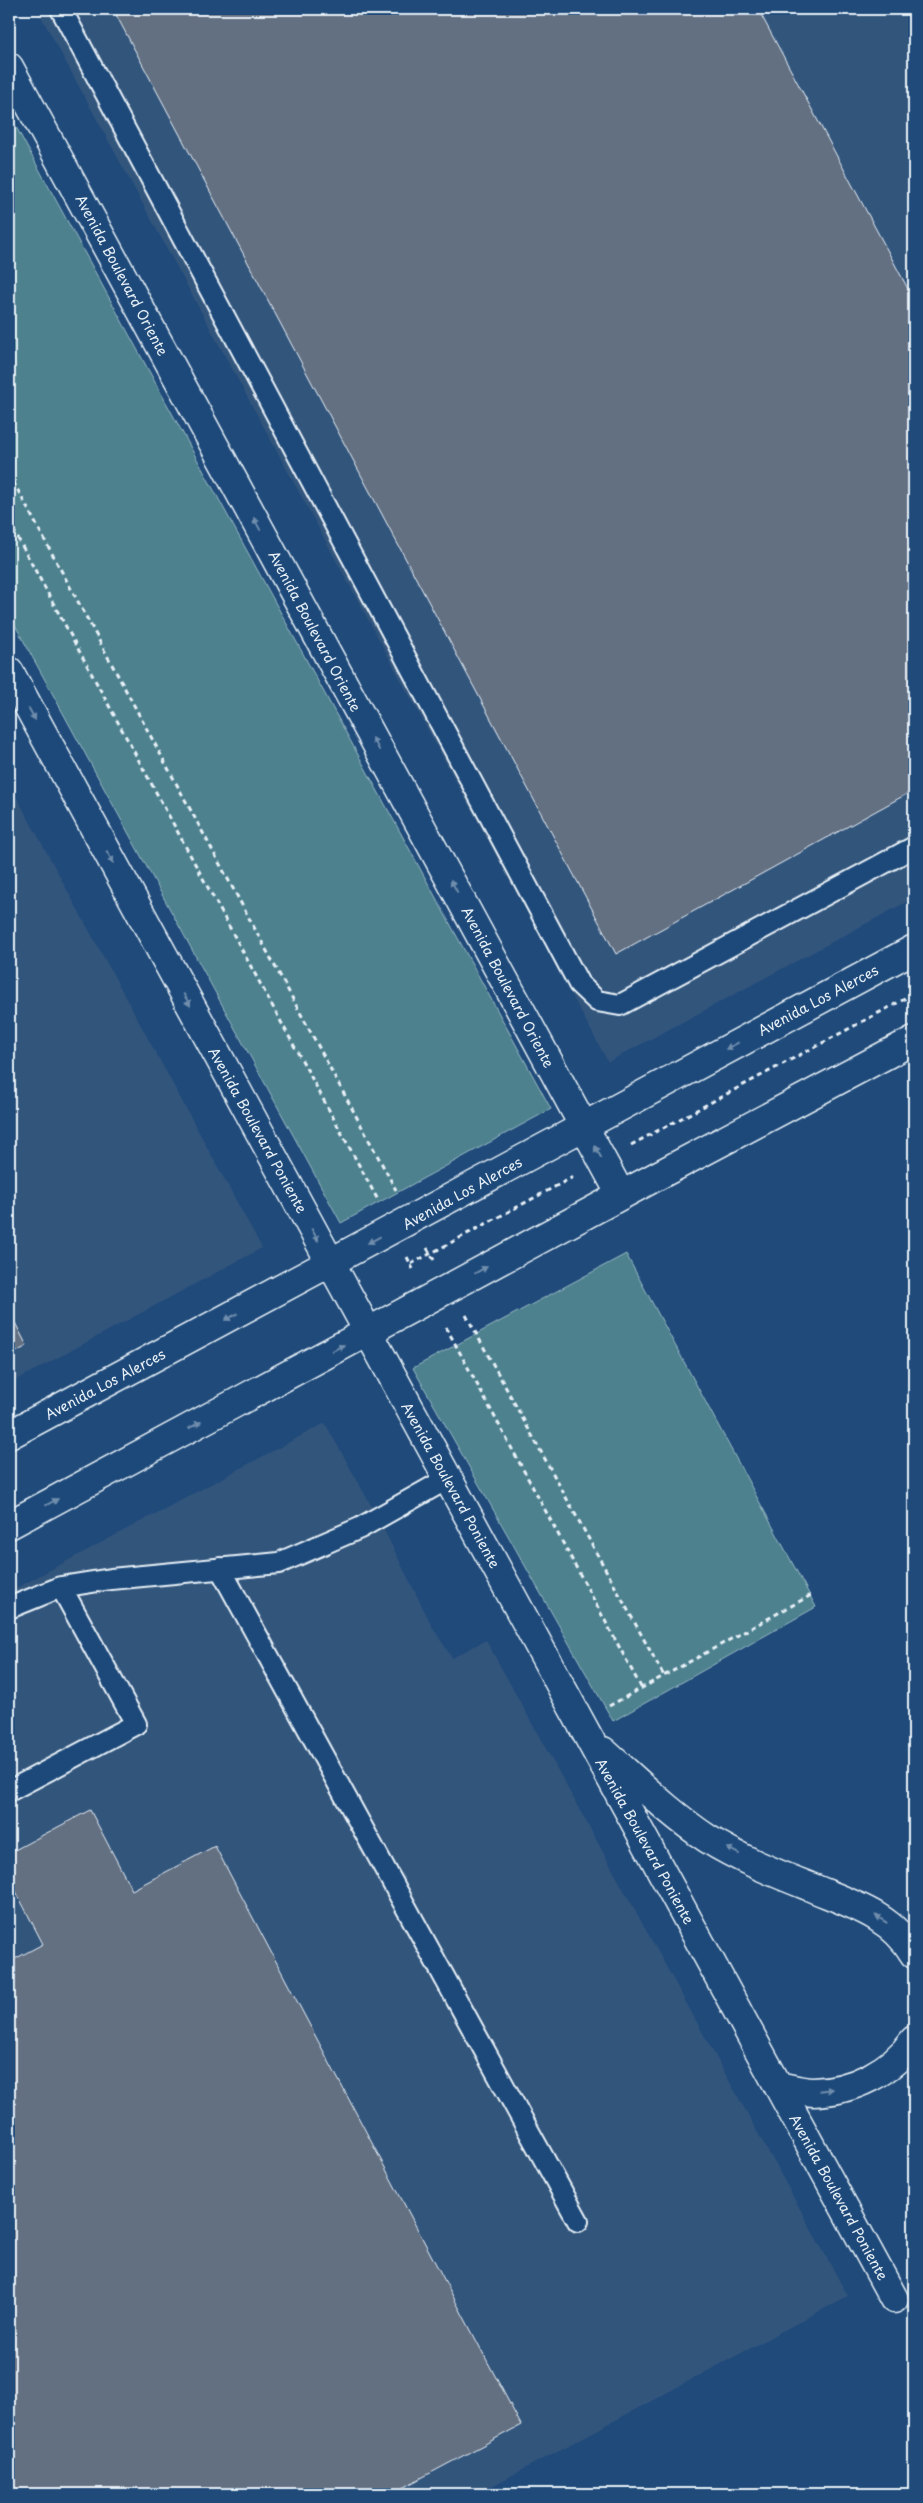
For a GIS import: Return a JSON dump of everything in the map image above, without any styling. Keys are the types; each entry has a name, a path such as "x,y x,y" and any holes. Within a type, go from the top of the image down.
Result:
{"street":[{"name":"Avenida Boulevard Oriente","path":"9,67 621,1195"},
{"name":"Avenida Boulevard Poniente","path":"9,671 894,2299"},
{"name":"Avenida Los Alerces","path":"9,1435 914,949"},
{"path":"9,1525 438,1293 914,1040"},
{"path":"584,1730 678,1817 709,1839 807,1886 870,1912 892,1926 914,1954"},
{"path":"778,2086 812,2092 842,2088 885,2069 903,2056 914,2040"}],"lane":[{"path":"61,9 579,984 597,1001 620,1006 914,847"},
{"path":"9,1608 61,1587 112,1579 280,1563 360,1528 448,1478"},
{"path":"220,1568 578,2221"},
{"path":"9,1791 136,1724 61,1587"}],"path":[{"path":"9,474 403,1225 411,1264 438,1293 467,1318 664,1676"},
{"path":"9,522 403,1225 430,1254 438,1293 642,1689"},
{"path":"411,1264 914,994"},
{"path":"584,1730 642,1689 813,1594"}],"shaded area":[{"path":"37,9 914,9 914,898 608,1062"},
{"path":"9,783 262,1248 9,1384"},
{"path":"325,1423 376,1514 432,1626 452,1658 486,1640 848,2296 477,2494 9,2494 9,1592"}],"green space":[{"path":"9,114 551,1109 341,1223 9,614"},
{"path":"626,1254 816,1607 613,1721 413,1368"}],"building":[{"path":"113,9 758,9 914,300 914,790 616,954"},
{"path":"9,1311 27,1346 9,1356"},
{"path":"90,1810 132,1890 215,1846 521,2425 391,2494 9,2494 9,1962 43,1944 9,1878 9,1853"}]}
